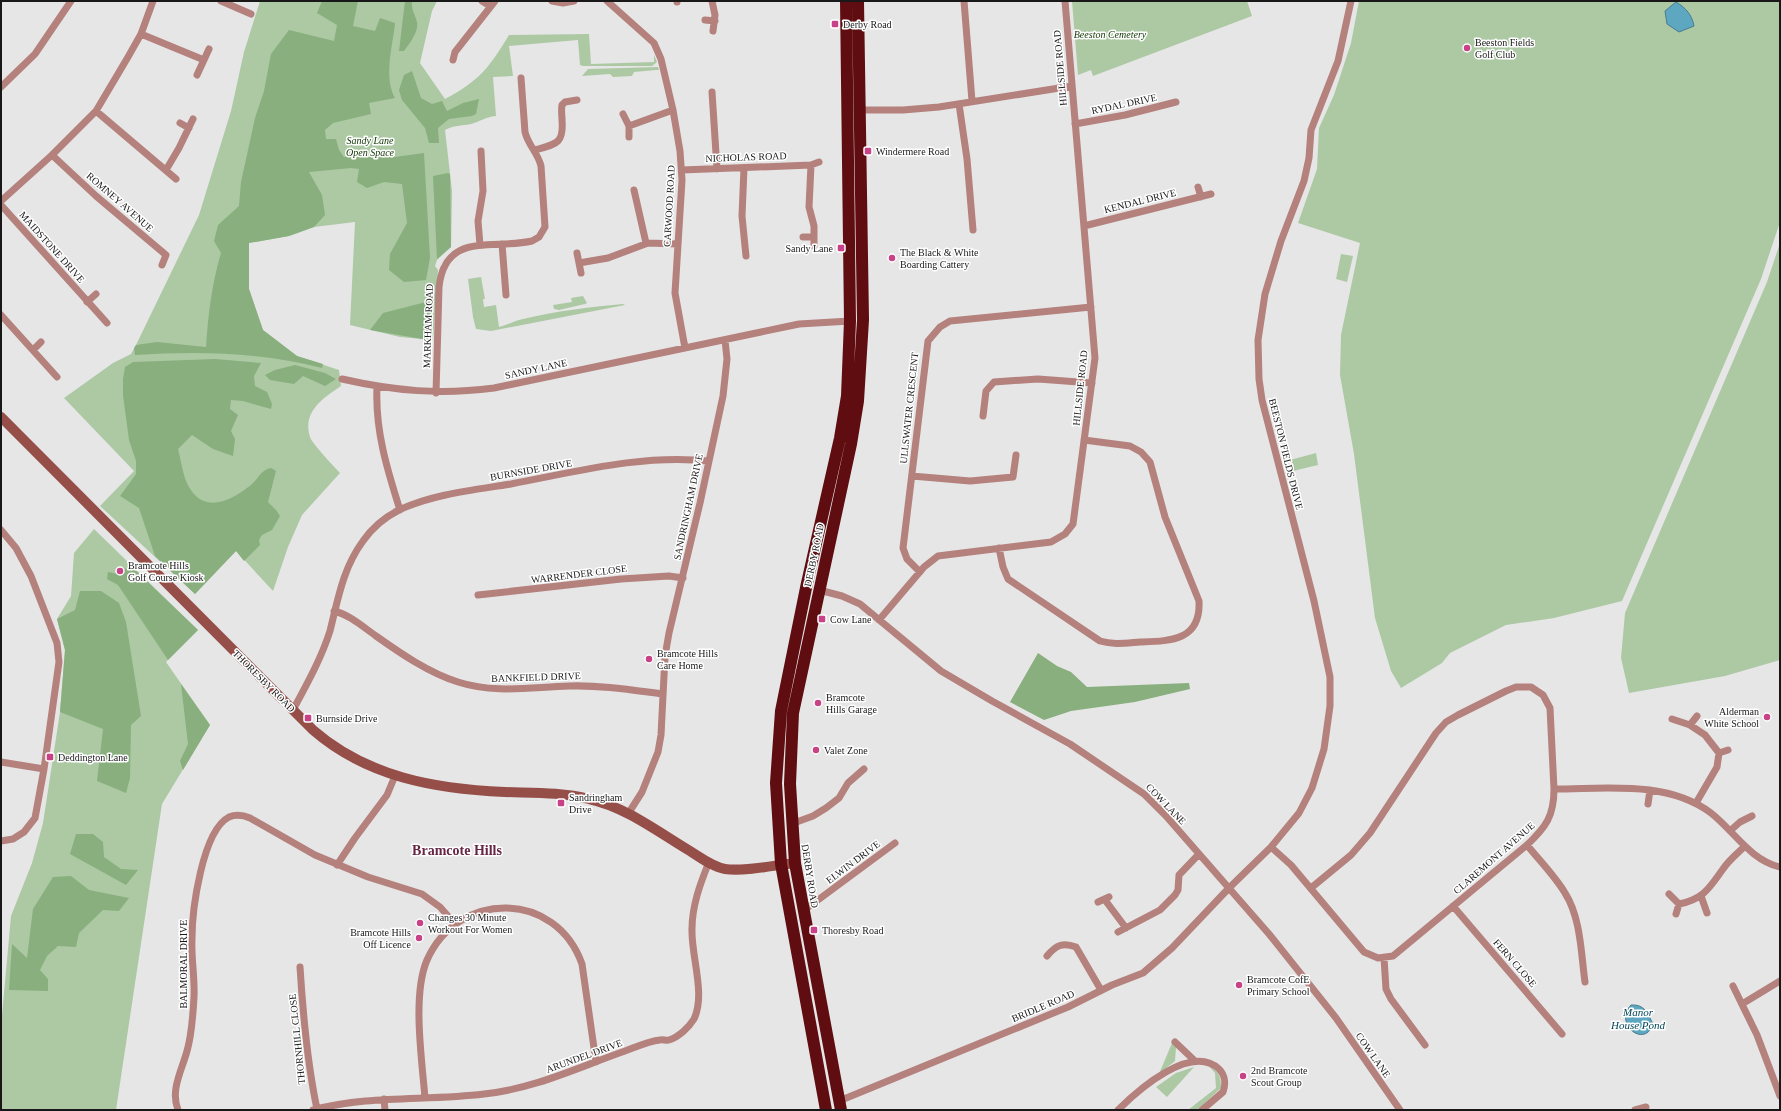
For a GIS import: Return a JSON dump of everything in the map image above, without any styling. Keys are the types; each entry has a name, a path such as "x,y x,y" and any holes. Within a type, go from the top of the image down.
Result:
{"highway":[{"name":"DERBY ROAD","path":"826,1110 781,864 776,783 781,712 803,601 840,438 847,396 850,321 846,1"},
{"name":"DERBY ROAD","path":"840,1105 795,863 791,824 790,762 793,713 851,444 862,356 863,320 858,1"}],"street":[{"path":"1,87 35,54 71,1"},
{"path":"1,201 52,155 96,111 118,77 140,34 154,1"},
{"path":"221,1 251,14"},
{"path":"453,60 455,52 492,4 482,1"},
{"path":"552,1 563,3 574,1"},
{"name":"CARWOOD ROAD","path":"607,1 654,43 663,66 673,110 682,170 681,217 675,293 685,348"},
{"path":"712,1 715,9 713,31"},
{"path":"964,1 972,101"},
{"name":"HILLSIDE ROAD","path":"879,620 928,562 938,556 1051,542 1059,539 1069,529 1073,524 1076,514 1095,358 1064,1"},
{"name":"BEESTON FIELDS DRIVE","path":"1229,888 1271,847 1299,813 1316,776 1326,736 1330,706 1330,677 1314,601 1262,400 1259,379 1258,340 1266,294 1281,241 1304,181 1310,158 1311,130 1338,61 1351,1"},
{"path":"705,20 715,21"},
{"path":"140,34 204,60"},
{"path":"197,75 209,49"},
{"path":"448,49 455,52"},
{"name":"MARKHAM ROAD","path":"436,393 440,272 455,253 467,247 532,241 539,236 545,227 541,166 535,150 528,140 525,132 522,78"},
{"path":"860,110 904,110 959,104 1072,86"},
{"path":"712,92 717,169"},
{"path":"535,150 556,143 561,139 563,131 562,105 565,102 577,100"},
{"name":"RYDAL DRIVE","path":"1075,124 1132,114 1176,102"},
{"path":"959,104 967,158 973,230"},
{"path":"629,126 673,110"},
{"path":"96,111 176,179"},
{"path":"623,114 629,126 629,138"},
{"path":"166,170 193,119"},
{"path":"180,123 189,128"},
{"path":"480,246 478,221 484,191 481,151"},
{"name":"ROMNEY AVENUE","path":"52,155 96,196 166,256 162,265"},
{"name":"NICHOLAS ROAD","path":"682,170 811,165 819,162"},
{"path":"811,165 809,207 814,226 814,246"},
{"path":"744,168 742,216 746,256"},
{"path":"1198,187 1201,197"},
{"path":"634,190 646,243"},
{"name":"KENDAL DRIVE","path":"1084,226 1211,194"},
{"name":"MAIDSTONE DRIVE","path":"1,205 107,323"},
{"path":"803,237 814,237"},
{"path":"579,263 608,258 646,243 678,244"},
{"path":"736,244 744,243"},
{"path":"502,244 506,295"},
{"path":"577,253 580,273"},
{"path":"87,302 96,294"},
{"name":"ULLSWATER CRESCENT","path":"920,572 907,559 903,548 928,341 940,326 950,321 1091,307"},
{"path":"1,316 58,377"},
{"name":"SANDY LANE","path":"342,379 377,387 436,393 464,392 494,388 799,324 850,321"},
{"name":"SANDRINGHAM DRIVE","path":"628,814 642,792 655,760 661,735 665,656 723,396 727,359 725,340"},
{"path":"33,350 41,342"},
{"path":"983,416 986,391 994,382 1038,379 1092,383"},
{"path":"377,387 376,411 379,434 385,462 400,510"},
{"name":"THORESBY ROAD","path":"2,420 313,730 334,747 366,765 395,776 445,788 573,796 605,803 628,814 719,867 733,869 795,863"},
{"path":"999,548 1003,567 1008,579 1100,641 1110,644 1176,640 1192,628 1198,616 1199,601 1165,517 1150,462 1141,452 1130,446 1084,440"},
{"path":"912,476 970,481 1013,477 1016,455"},
{"name":"BURNSIDE DRIVE","path":"293,710 312,676 322,652 348,567 362,542 380,523 400,510 451,495 627,463 683,459 708,461"},
{"path":"1,530 16,548 32,576 57,644 57,680 35,818 24,832 13,839 1,841"},
{"name":"WARRENDER CLOSE","path":"478,595 621,579 669,576 683,578"},
{"name":"COW LANE","path":"819,590 853,601 879,620 941,671 1070,744 1126,780 1154,804 1269,934 1328,1008 1400,1110"},
{"name":"BANKFIELD DRIVE","path":"334,611 346,615 390,646 425,666 455,681 473,687 504,690 584,686 663,694"},
{"name":"CLAREMONT AVENUE","path":"1311,888 1351,855 1370,833 1436,733 1446,722 1516,687 1531,687 1543,695 1550,708 1554,789 1554,802 1549,820 1543,830 1400,952 1393,956 1384,958"},
{"path":"1690,725 1696,716"},
{"path":"1672,719 1690,725 1705,735 1719,753 1717,767 1696,803"},
{"path":"1719,753 1728,750"},
{"path":"1,762 44,769"},
{"path":"791,824 813,816 826,808 839,798 848,783 864,769"},
{"path":"338,865 355,838 388,795 395,776"},
{"path":"1554,789 1626,787 1650,790 1696,803 1710,812 1745,846 1765,862 1780,867"},
{"path":"1648,804 1650,790"},
{"name":"BALMORAL DRIVE","path":"178,1110 175,1090 187,1051 193,1016 194,976 192,941 195,901 209,842 215,832 229,817 242,815 250,818 295,845 338,865 368,877 422,894 440,907 455,924"},
{"path":"1730,830 1740,822 1752,816"},
{"name":"ELWIN DRIVE","path":"803,912 895,843"},
{"path":"1527,845 1566,893 1573,909 1578,928 1585,982"},
{"path":"1679,904 1696,900 1701,896 1713,884 1728,862 1745,846"},
{"path":"1271,847 1291,865 1364,952 1371,956 1384,958 1386,989 1391,999 1425,1045"},
{"path":"1118,932 1160,910 1175,896 1179,875 1199,854"},
{"name":"ARUNDEL DRIVE","path":"315,1109 384,1099 486,1094 522,1087 660,1040 669,1040 683,1032 693,1020 697,1011 699,994 692,930 692,915 709,862"},
{"name":"BRIDLE ROAD","path":"840,1105 1143,973 1154,965 1229,888"},
{"path":"1669,894 1679,904"},
{"path":"1701,896 1707,914"},
{"path":"1104,900 1126,928"},
{"path":"1676,914 1679,904"},
{"name":"FERN CLOSE","path":"1453,906 1562,1034"},
{"path":"425,1098 420,1018 421,983 427,960 444,934 455,924 484,910 515,908 535,913 560,930 574,946 582,964 596,1062"},
{"path":"1047,956 1053,948 1059,945 1069,944 1076,947 1101,990"},
{"name":"THORNHILL CLOSE","path":"300,967 305,1030 315,1109"},
{"path":"1742,1004 1780,981"},
{"path":"1733,986 1757,1035 1780,1096"},
{"path":"1175,1042 1195,1061"},
{"path":"1118,1110 1149,1084 1169,1071 1195,1061 1212,1064 1219,1069 1225,1078 1225,1087 1222,1093 1202,1110"},
{"path":"384,1099 385,1110"},
{"path":"1635,1110 1646,1107"}],"green space":[{"name":"Sandy Lane Open Space","path":"260,1 437,1 432,11 420,63 445,99 467,86 482,73 509,35 589,34 591,64 654,62 654,55 657,62 652,66 583,66 580,65 578,40 509,46 513,76 493,77 496,116 488,117 471,124 455,126 445,130 452,191 451,247 437,260 435,266 438,270 433,340 400,337 350,325 355,222 314,227 289,236 249,243 249,289 263,330 297,356 339,370 341,386 321,401 316,407 309,420 308,428 310,437 319,450 340,473 302,515 288,547 273,591 236,551 195,594 100,506 134,471 64,398 113,363 131,354 136,345 199,215 231,111 244,52"},
{"path":"322,1 358,1 353,26 375,31 380,18 395,23 389,71 391,90 395,98 369,103 371,114 333,123 325,130 326,139 336,139 339,150 344,157 389,153 395,157 424,153 430,258 426,280 404,282 389,270 390,254 407,223 402,184 384,182 367,188 357,182 359,169 351,168 309,172 322,195 325,215 314,227 289,236 249,243 249,289 263,330 297,356 323,364 322,368 276,359 229,354 182,353 135,355 134,348 136,345 157,342 206,347 211,299 221,253 214,241 218,225 239,206 241,182 255,118 264,91 271,54 289,30 334,41 337,25 317,13"},
{"path":"405,1 412,1 412,7 417,22 417,30 404,51 399,51"},
{"name":"Beeston Cemetery","path":"1072,1 1247,1 1252,16 1093,76 1091,70 1078,75"},
{"path":"1359,1 1780,1 1780,222 1761,279 1622,601 1554,618 1506,625 1450,653 1442,663 1401,688 1391,671 1375,618 1354,454 1340,375 1341,335 1360,243 1298,223 1317,169 1319,128 1334,95 1351,43"},
{"path":"658,67 659,70 634,72 632,76 613,77 610,74 582,76 588,69"},
{"path":"412,71 421,98 432,104 442,101 447,111 463,103 479,99 476,114 472,116 449,119 438,128 439,143 429,143 425,128 402,100 399,90 404,75"},
{"path":"448,173 450,174 451,247 437,259 433,176"},
{"path":"1780,243 1780,660 1725,676 1629,693 1621,658 1625,613 1767,282"},
{"path":"1341,254 1353,256 1347,282 1336,279"},
{"path":"481,277 485,299 483,299 484,307 496,305 499,327 535,316 585,308 625,305 491,331 476,329 468,279"},
{"path":"583,296 587,303 585,304 559,310 554,309 553,305 572,302 571,298"},
{"path":"430,301 428,340 370,330 383,313"},
{"path":"215,359 261,363 254,376 255,386 267,392 272,404 271,409 243,401 231,400 230,409 238,415 231,431 235,439 233,456 213,449 192,435 178,449 187,483 195,496 203,501 211,503 219,502 227,500 244,491 262,472 271,468 276,471 268,502 280,516 272,530 262,535 259,540 260,545 244,561 236,551 195,594 155,556 139,508 120,496 136,474 136,461 129,440 123,395 123,379 125,367 133,362"},
{"path":"295,365 325,373 336,379 325,386 303,376 294,384 270,380 265,375 275,370"},
{"path":"1316,453 1318,465 1293,471 1290,460"},
{"path":"94,529 198,630 166,662 210,725 162,804 116,1110 1,1110 1,1026 11,916 32,863 43,823 60,712 65,650 57,619 71,596 74,553"},
{"path":"132,567 198,630 168,660 118,585 107,579 108,572 118,574 124,569"},
{"path":"80,591 101,591 119,603 126,622 141,716 131,725 130,778 126,793 97,781 103,729 60,712 65,650 57,619 75,610"},
{"path":"1038,653 1057,666 1071,672 1087,687 1189,683 1190,689 1135,702 1071,711 1044,720 1010,702"},
{"path":"181,684 210,725 183,770 180,761 188,744"},
{"path":"76,834 93,834 103,842 104,857 121,869 138,870 126,885 70,854"},
{"path":"71,876 89,890 129,898 119,911 103,910 79,933 76,947 58,946 47,956 40,970 48,979 48,991 9,990 12,944 27,958 33,909 53,877"},
{"path":"1172,1043 1176,1047 1175,1061 1159,1074"},
{"path":"1208,1065 1219,1075 1221,1080 1221,1088 1197,1110 1188,1110 1216,1088 1215,1073"},
{"path":"1194,1067 1167,1097 1156,1087 1176,1073"}],"water":[{"path":"1676,2 1688,12 1692,18 1694,26 1679,32 1667,24 1665,11"},
{"name":"Manor House Pond","path":"1631,1005 1640,1006 1643,1008 1648,1013 1653,1024 1649,1031 1644,1034 1638,1034 1632,1031 1628,1026 1626,1012"}],"place":[{"name":"Derby Road","path":"835,24"},
{"name":"Beeston Fields Golf Club","path":"1467,48"},
{"name":"Windermere Road","path":"868,151"},
{"name":"Sandy Lane","path":"841,248"},
{"name":"The Black & White Boarding Cattery","path":"892,258"},
{"name":"Bramcote Hills Golf Course Kiosk","path":"120,571"},
{"name":"Cow Lane","path":"822,619"},
{"name":"Bramcote Hills Care Home","path":"649,659"},
{"name":"Bramcote Hills Garage","path":"818,703"},
{"name":"Alderman White School","path":"1767,717"},
{"name":"Burnside Drive","path":"308,718"},
{"name":"Valet Zone","path":"816,750"},
{"name":"Deddington Lane","path":"50,757"},
{"name":"Sandringham Drive","path":"561,803"},
{"name":"Changes 30 Minute Workout For Women","path":"420,923"},
{"name":"Thoresby Road","path":"814,930"},
{"name":"Bramcote Hills Off Licence","path":"419,938"},
{"name":"Bramcote CofE Primary School","path":"1239,985"},
{"name":"2nd Bramcote Scout Group","path":"1243,1076"}],"district":[{"name":"Bramcote Hills","path":"457,850"}]}
